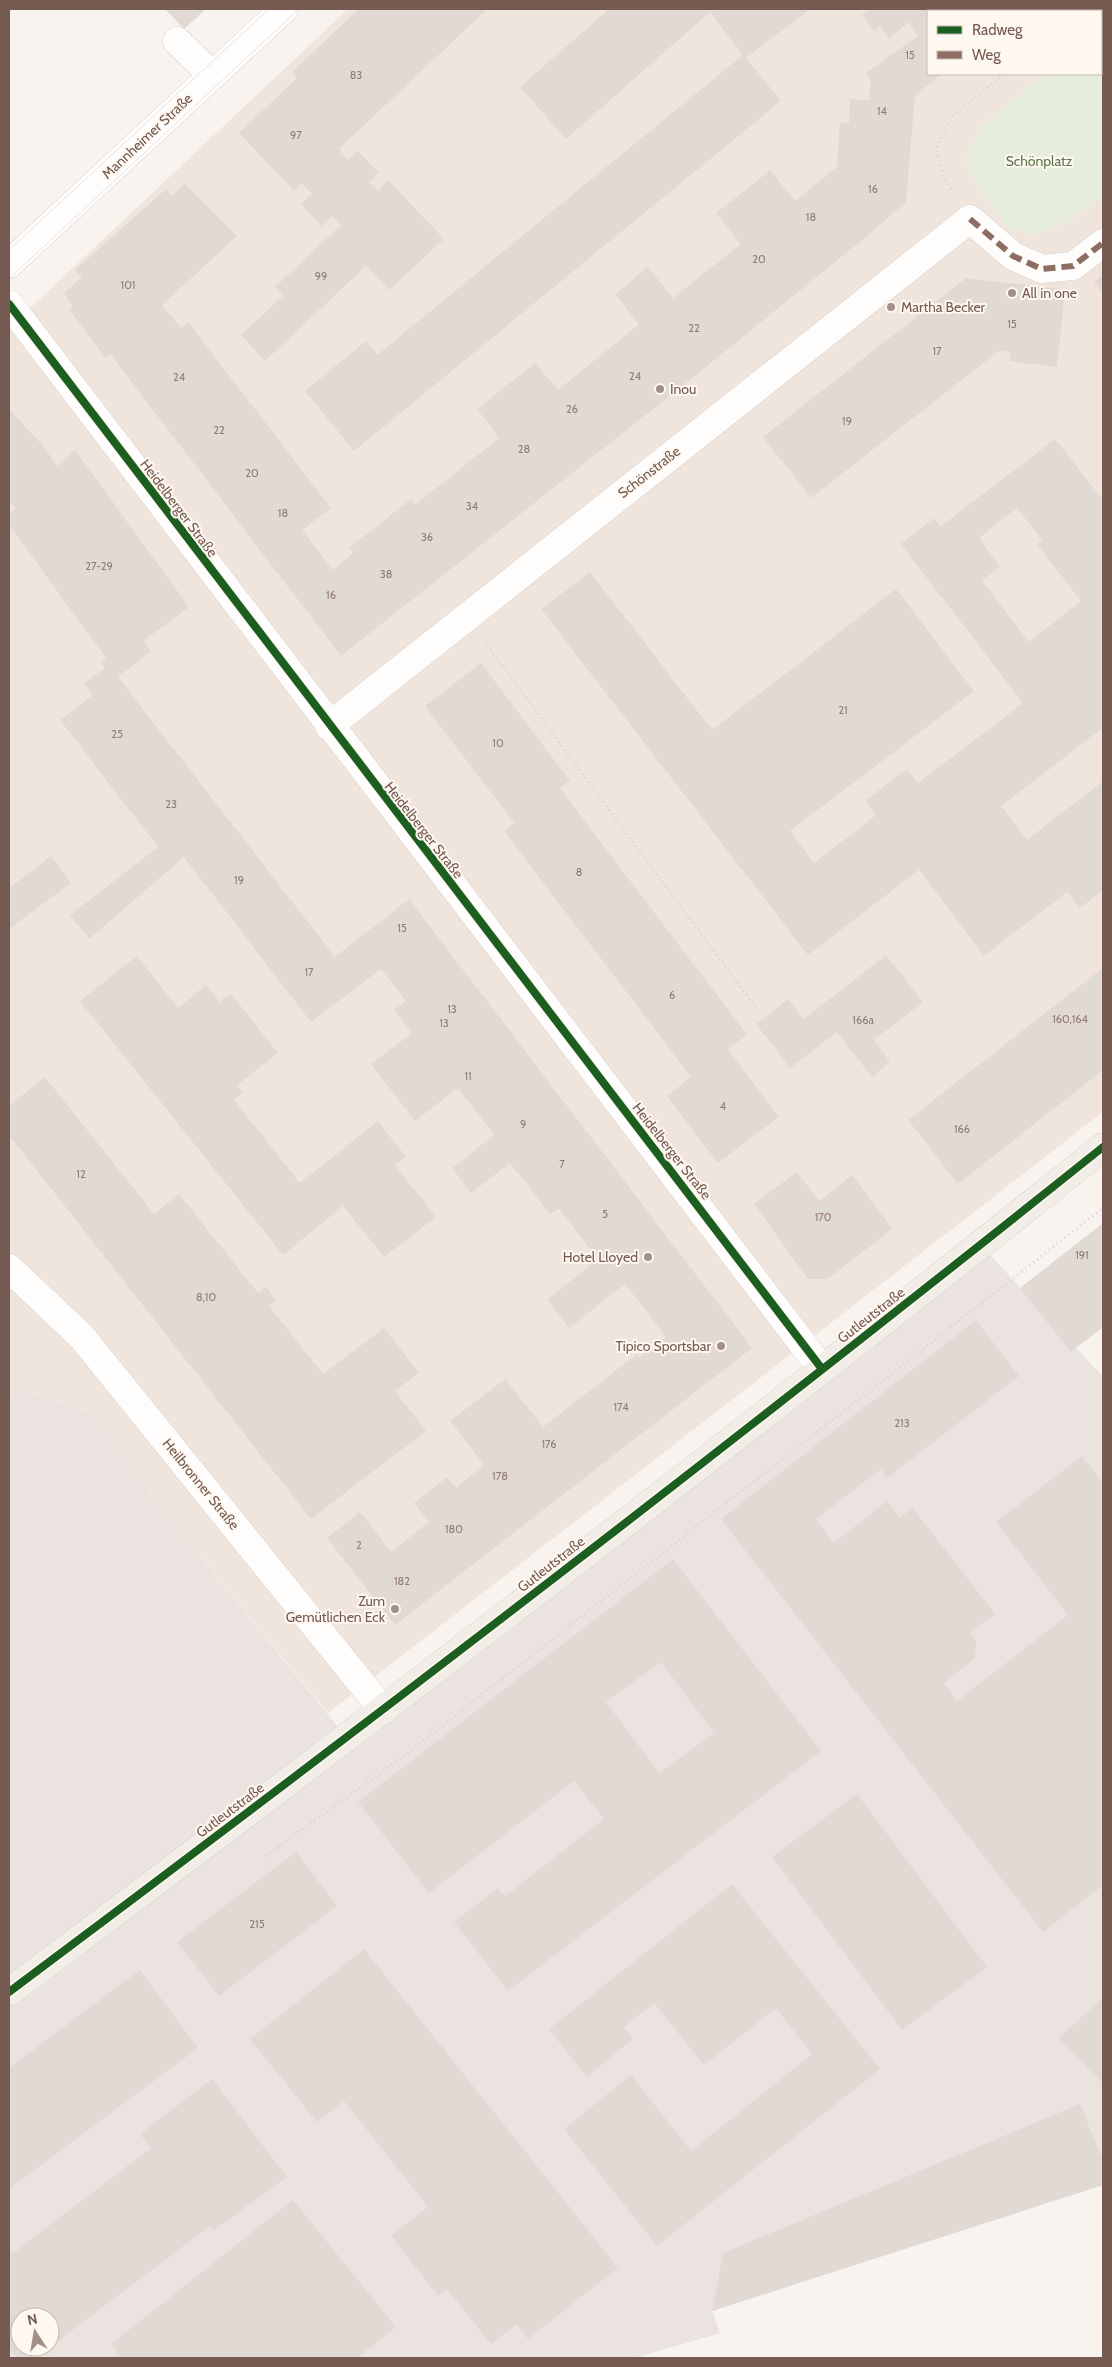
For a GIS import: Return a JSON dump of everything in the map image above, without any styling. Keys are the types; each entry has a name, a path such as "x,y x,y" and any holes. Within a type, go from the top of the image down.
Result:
{"main road":[{"name":"Gutleutstraße","path":"9,1992 383,1710 822,1370 1103,1148"}],"street":[{"name":"Mannheimer Straße","path":"9,264 284,9"},
{"path":"177,41 212,76"},
{"path":"970,219 1012,256 1042,269 1073,266 1103,243"},
{"name":"Schönstraße","path":"329,726 970,219"},
{"name":"Heidelberger Straße","path":"9,304 822,1370"},
{"name":"Heilbronner Straße","path":"9,1268 82,1337 383,1710"}],"path":[{"path":"970,219 946,179 936,150 952,116 1003,75"},
{"path":"484,641 756,1008"},
{"path":"266,1856 410,1752 1103,1208"}],"shaded area":[{"path":"348,9 1103,9 1103,1112 328,1713 165,1514 91,1413 19,1390 9,1398 9,328"},
{"path":"981,1245 1103,1377 1103,2185 712,2311 720,2333 635,2358 9,2358 9,1398 19,1390 91,1413 165,1514 347,1738"}],"green space":[{"name":"Schönplatz","path":"1102,29 1103,193 1068,222 1037,234 1011,230 975,184 966,159 980,127 1045,75 1102,75"}],"building":[{"path":"165,9 206,9 184,29"},
{"path":"359,9 487,9 339,149 348,160 358,151 379,173 369,182 378,191 388,180 444,239 389,290 366,266 265,361 241,335 283,296 275,287 341,225 333,216 321,226 301,204 312,194 302,183 294,191 239,133 297,78 292,72"},
{"path":"609,9 810,9 746,58 781,101 354,451 305,391 366,341 377,355 743,55 710,12 566,139 520,87"},
{"path":"866,9 967,10 927,10 927,75 940,75 915,96 906,202 872,232 686,383 341,656 111,355 106,358 69,309 73,306 64,293 82,277 75,270 166,189 172,196 185,184 237,236 162,305 181,328 188,322 331,508 302,530 333,570 353,553 349,548 411,499 416,504 499,438 477,409 535,363 558,390 639,324 615,294 648,267 673,298 741,244 716,213 770,170 795,201 837,167 840,122 849,123 850,99 869,100 871,79 866,73 918,36 909,22 889,38 880,26 874,31 862,15 868,11"},
{"path":"1103,275 1103,294 1094,282"},
{"path":"966,278 1065,290 1057,367 1009,361 1011,352 1000,350 811,498 763,437"},
{"path":"9,409 44,447 57,466 75,450 189,607 143,641 151,651 118,677 335,957 409,899 752,1348 395,1625 327,1538 360,1512 391,1552 429,1522 414,1503 447,1477 456,1488 484,1465 450,1421 505,1379 543,1427 637,1354 640,1357 666,1337 625,1284 569,1328 547,1300 598,1259 559,1209 550,1214 510,1163 471,1193 452,1168 494,1135 458,1088 415,1121 371,1064 412,1033 394,1010 406,1001 381,969 311,1022 184,857 89,939 70,915 158,847 60,720 93,695 84,683 105,668 100,662 106,658 9,525 9,514 16,508 9,500"},
{"path":"1055,439 1103,500 1103,728 1001,806 1027,840 1103,781 1103,890 1080,908 1067,892 984,956 919,870 808,955 541,609 590,572 712,730 896,589 974,691 790,831 814,863 876,815 865,801 907,769 918,783 1023,703 901,544 934,518 940,527","holes":["1017,508 1042,540 1037,544 1081,601 1029,642 982,581 1000,566 979,538"]},
{"path":"481,663 570,781 560,788 747,1035 728,1049 779,1117 718,1163 667,1096 691,1077 504,831 514,823 425,706"},
{"path":"51,856 71,883 9,929 9,888"},
{"path":"886,955 923,1002 874,1040 890,1062 872,1077 837,1032 790,1068 756,1024 788,999 804,1019"},
{"path":"137,956 178,1008 206,985 220,1002 231,994 278,1053 237,1085 243,1092 234,1100 300,1183 378,1121 406,1157 395,1165 436,1217 384,1257 343,1206 283,1255 80,1001"},
{"path":"1103,968 1103,1070 958,1184 908,1120"},
{"path":"45,1077 154,1214 179,1194 258,1293 266,1287 276,1300 269,1306 323,1374 384,1328 419,1373 395,1391 426,1431 311,1519 9,1135 9,1106"},
{"path":"797,1172 819,1201 852,1175 892,1229 828,1279 808,1279 754,1204"},
{"path":"1103,1223 1103,1327 1071,1352 1020,1288"},
{"path":"976,1320 1019,1376 887,1478 881,1469 816,1519 834,1543 887,1501 900,1518 912,1508 940,1543 995,1614 970,1633 976,1641 975,1658 944,1683 957,1701 1068,1615 996,1522 1082,1456 1103,1483 1103,1885 1043,1932 721,1519"},
{"path":"673,1559 821,1751 508,1991 454,1922 498,1888 505,1896 604,1819 574,1781 429,1893 358,1802","holes":["661,1662 714,1733 659,1773 606,1702"]},
{"path":"857,1794 987,1967 902,2030 772,1857"},
{"path":"296,1852 337,1906 219,1996 177,1942"},
{"path":"732,1884 880,2069 657,2246 564,2129 631,2075 691,2151 812,2054 776,2008 704,2065 654,2003 624,2027 633,2039 587,2077 549,2029"},
{"path":"364,1949 618,2268 528,2339 517,2324 491,2344 447,2289 438,2296 391,2236 428,2207 344,2101 317,2122 250,2039"},
{"path":"140,1970 198,2048 9,2189 9,2068"},
{"path":"1103,1997 1103,2084 1059,2038"},
{"path":"212,2079 287,2177 213,2231 210,2226 60,2339 60,2307 10,2307 10,2348 9,2256 151,2148 140,2134"},
{"path":"1080,2104 1103,2161 1103,2185 712,2311 723,2253"},
{"path":"293,2200 396,2327 357,2358 122,2358 111,2344"},
{"path":"16,2357 35,2357 34,2358"}],"tram line":[{"path":"9,250 269,9"},
{"path":"9,279 299,9"}],"marked path":[{"path":"970,219 1013,256 1042,269 1073,266 1103,243"}],"cycle path":[{"path":"9,304 822,1369"},
{"path":"9,1992 559,1574 832,1362 1103,1147"}],"place":[{"name":"All in one","path":"1012,293"},
{"name":"Martha Becker","path":"891,307"},
{"name":"Inou","path":"660,389"},
{"name":"Hotel Lloyed","path":"648,1257"},
{"name":"Tipico Sportsbar","path":"721,1346"},
{"name":"Zum Gemütlichen Eck","path":"395,1609"}]}
